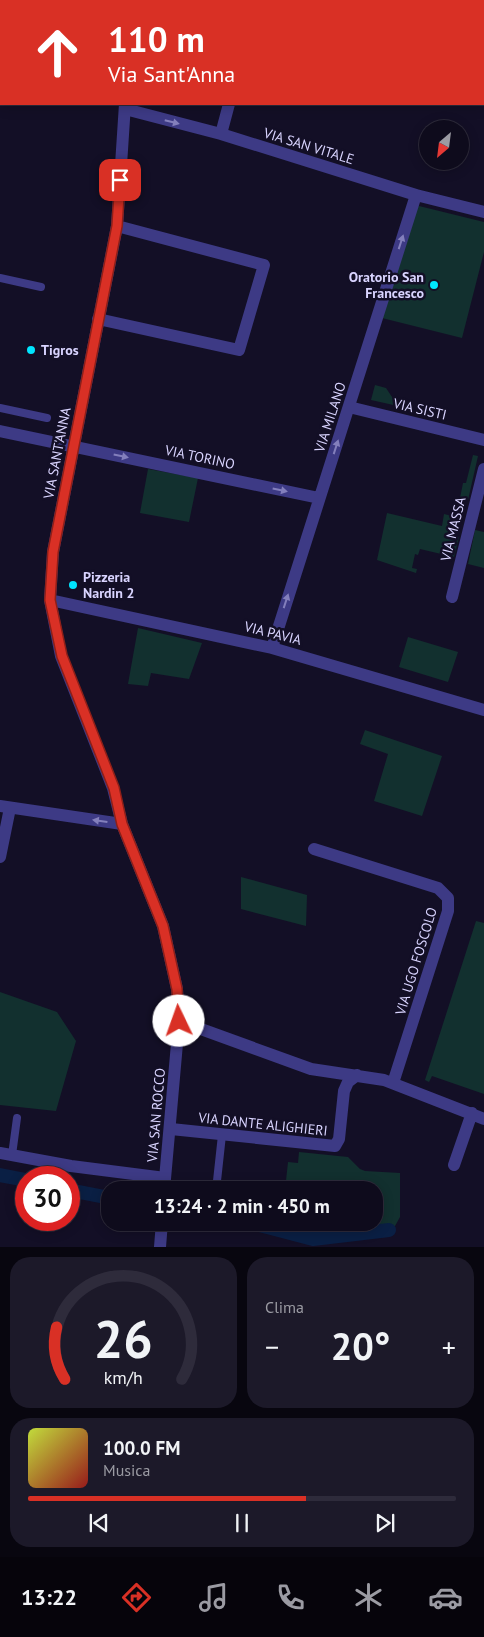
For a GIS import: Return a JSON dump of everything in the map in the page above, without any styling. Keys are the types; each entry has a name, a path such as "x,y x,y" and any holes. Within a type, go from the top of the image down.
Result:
{"street":[{"path":"221,134 229,105"},
{"name":"VIA SAN VITALE","path":"125,107 221,134 416,194 484,212"},
{"name":"VIA SANT'ANNA","path":"122,824 114,788 62,656 50,600 53,552 117,226 125,107"},
{"name":"VIA MILANO","path":"272,648 416,194"},
{"path":"98,319 239,350 264,266 117,226"},
{"name":"VIA SISTI","path":"349,407 484,440"},
{"name":"VIA TORINO","path":"0,432 319,498"},
{"name":"VIA MASSA","path":"452,597 484,469"},
{"name":"VIA PAVIA","path":"50,600 272,648 484,710"},
{"path":"0,857 5,807 122,824"},
{"name":"VIA SAN ROCCO","path":"122,824 163,926 177,989 179,1021 171,1129 164,1181"},
{"name":"VIA UGO FOSCOLO","path":"314,849 438,888 448,898 448,911 393,1083"},
{"path":"179,1021 311,1069 373,1077 393,1083 484,1119"},
{"name":"VIA DANTE ALIGHIERI","path":"171,1129 335,1146 339,1139 345,1086 357,1075"},
{"path":"454,1165 472,1113"},
{"path":"6,1154 148,1181"},
{"path":"160,1247 162,1231"}],"lane":[{"path":"0,278 41,287"},
{"path":"0,408 47,418"},
{"path":"6,1154 17,1118"},
{"path":"217,1181 222,1135"}],"green space":[{"name":"Oratorio San Francesco","path":"419,206 484,222 484,252 462,338 382,318 414,209"},
{"path":"375,385 386,388 398,406 371,400"},
{"path":"473,455 478,456 468,500 460,498"},
{"path":"148,469 198,478 189,522 140,513"},
{"path":"387,513 442,526 444,514 452,516 450,521 455,523 453,527 455,528 454,535 459,537 454,557 420,549 418,555 415,554 412,568 417,569 416,573 377,560"},
{"path":"475,530 484,532 484,568 468,564"},
{"path":"138,628 202,643 189,679 151,673 148,686 128,684"},
{"path":"408,637 458,652 448,682 399,667"},
{"path":"365,730 442,756 422,816 374,801 388,754 360,744"},
{"path":"241,877 307,895 306,926 241,909"},
{"path":"476,921 484,923 484,1094 432,1076 429,1082 425,1080"},
{"path":"0,992 57,1012 76,1041 56,1111 0,1105"},
{"path":"299,1152 348,1157 360,1169 365,1171 400,1173 400,1217 395,1226 383,1228 383,1181 286,1181 288,1162 298,1163"},
{"path":"302,1231 366,1231 324,1236"}],"waterway":[{"path":"0,1175 15,1178"},
{"path":"80,1192 101,1196"},
{"path":"383,1231 389,1230"},
{"path":"282,1231 313,1239 381,1231"}],"place":[{"name":"Oratorio San Francesco","path":"434,285"},
{"name":"Tigros","path":"31,350"},
{"name":"Pizzeria Nardin 2","path":"73,585"}],"route":[{"path":"120,180 117,226 53,552 50,600 62,656 114,788 122,824 163,926 177,989 179,1021"}]}
